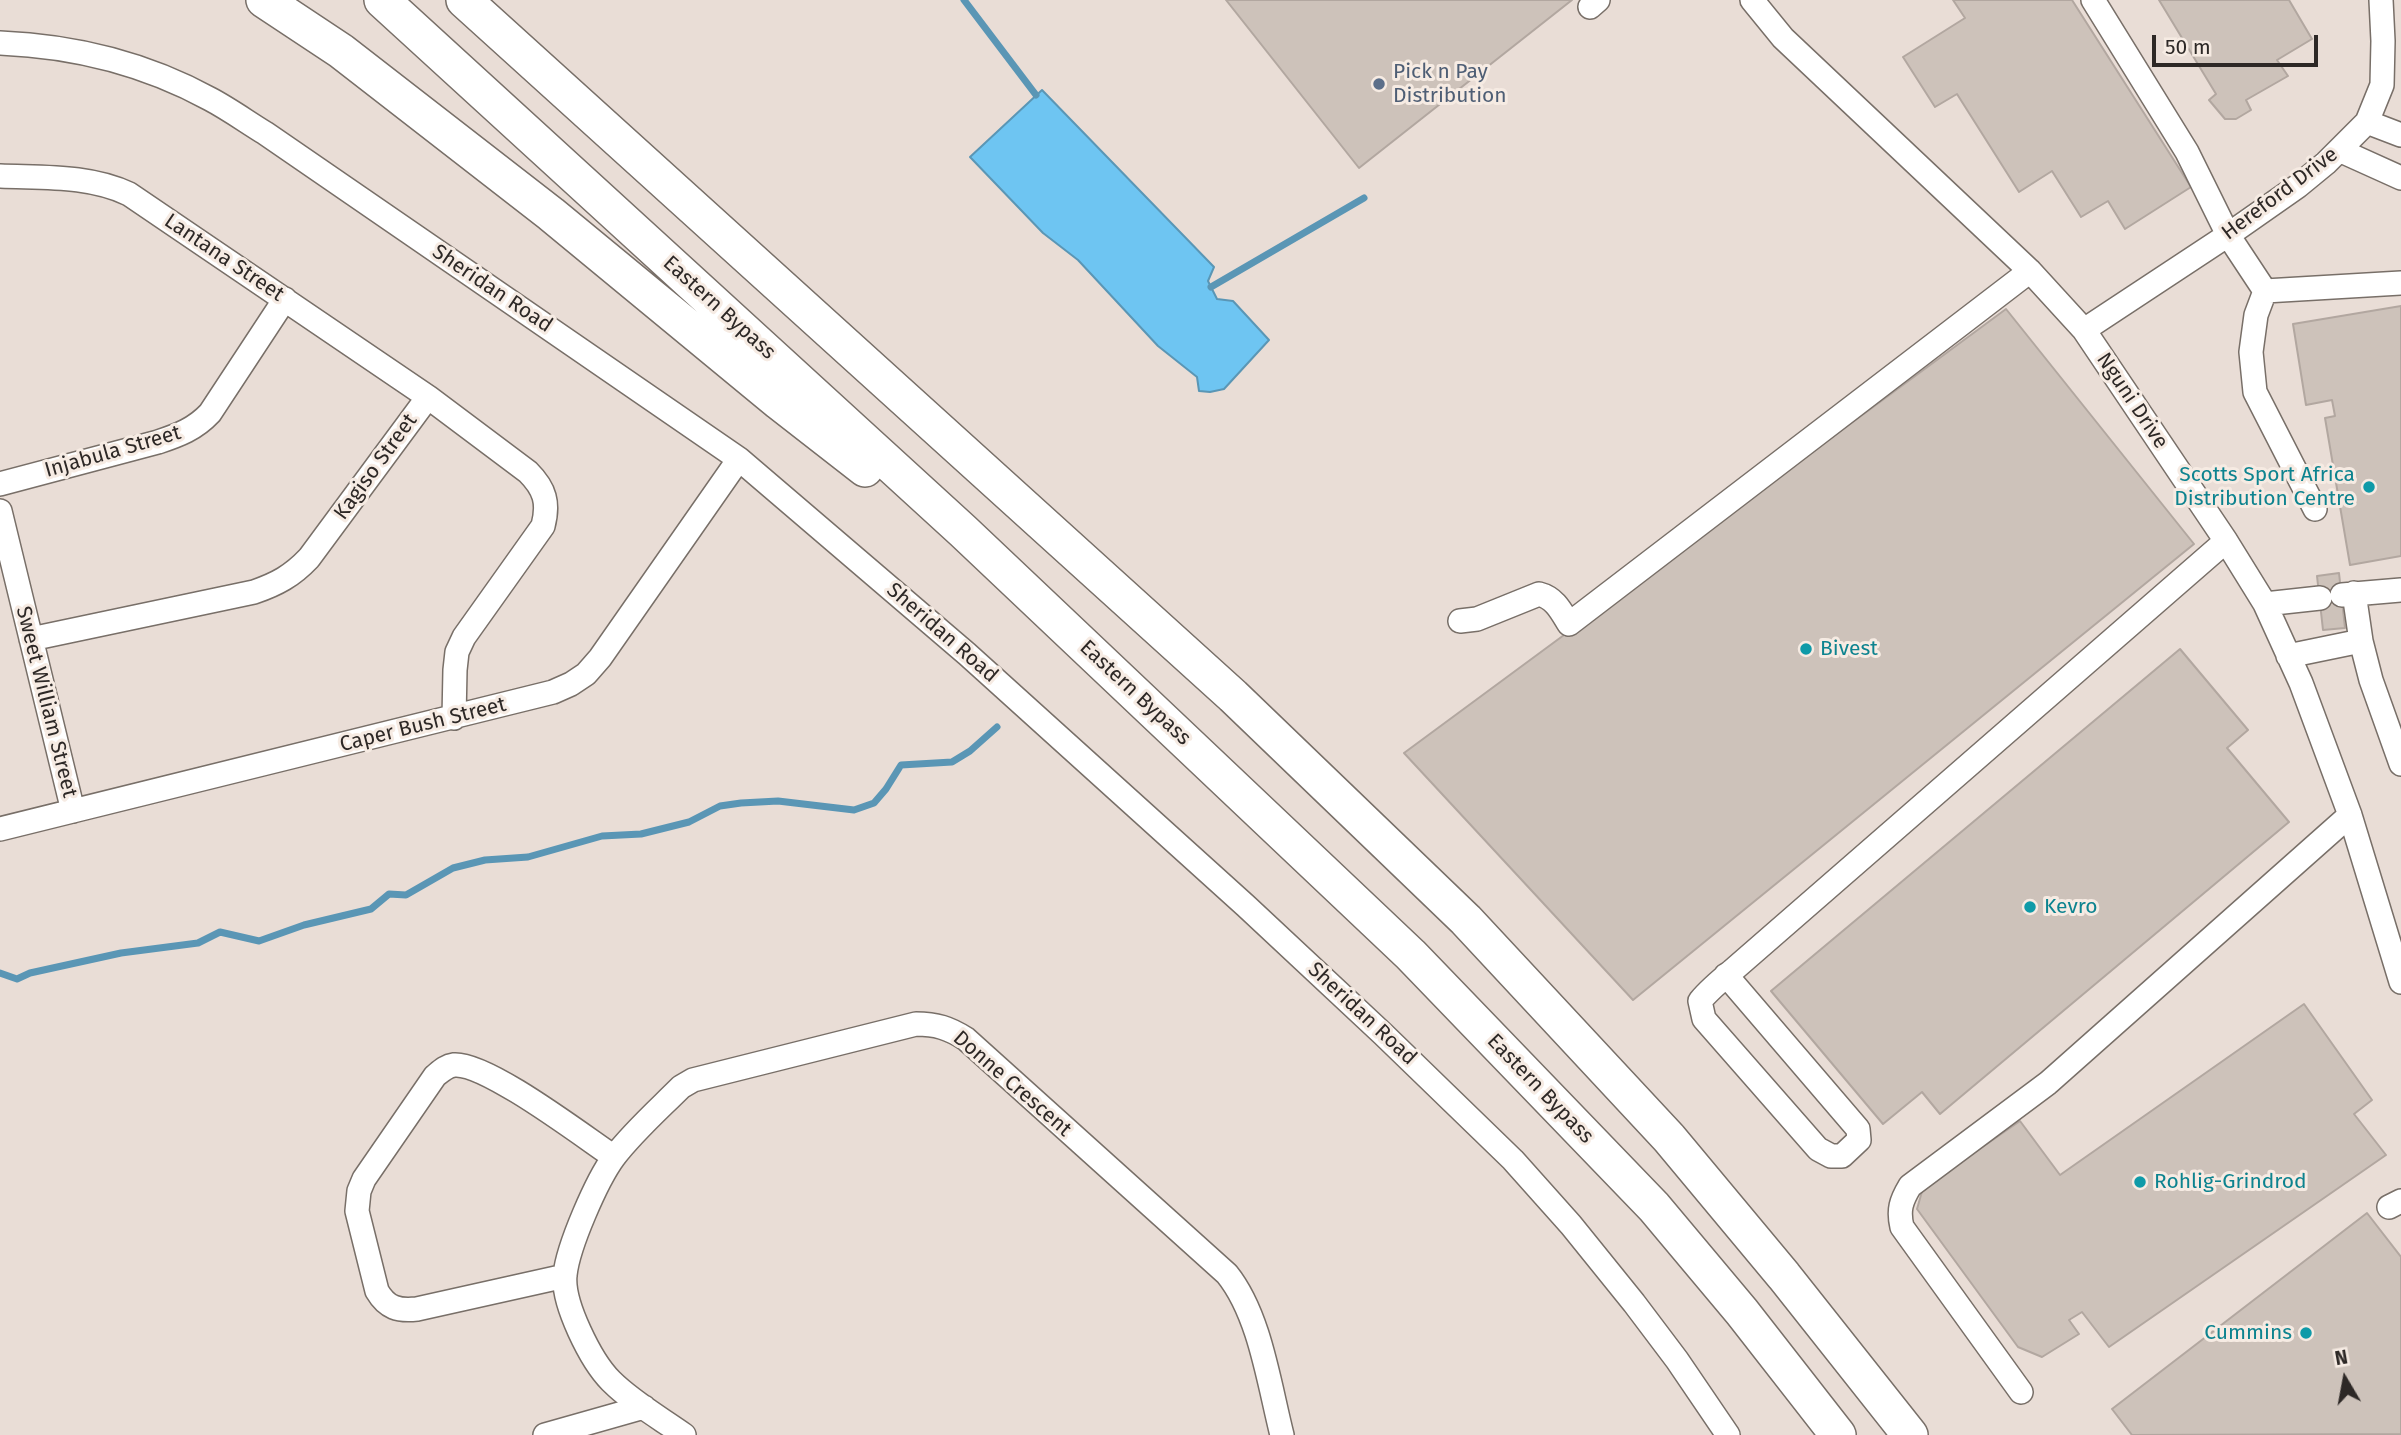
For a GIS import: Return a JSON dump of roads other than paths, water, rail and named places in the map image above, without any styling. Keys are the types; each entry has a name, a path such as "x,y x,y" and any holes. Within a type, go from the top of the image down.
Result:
{"highway":[{"path":"264,0 341,51 551,214 837,448 874,476 963,531"},
{"name":"Eastern Bypass","path":"382,0 963,531 1421,965 1654,1207 1742,1312 1838,1435"},
{"path":"464,0 1233,696 1466,920 1669,1138 1784,1276 1910,1435"}],"street":[{"name":"Nguni Drive","path":"1752,0 1793,47 2029,271 2084,330 2226,541 2264,604 2301,683 2350,815 2401,982"},
{"path":"1776,27 1774,16 1779,0"},
{"path":"2093,0 2187,152 2228,236 2265,291"},
{"name":"Hereford Drive","path":"2084,330 2228,236 2298,186 2367,122 2391,89 2381,0"},
{"name":"Sheridan Road","path":"0,44 65,48 101,57 153,74 210,99 265,133 739,458 988,673 1246,906 1464,1111 1513,1160 1579,1235 1677,1360 1728,1435"},
{"path":"2367,122 2401,135"},
{"path":"2339,150 2401,178"},
{"name":"Lantana Street","path":"0,176 91,181 129,194 428,397"},
{"path":"1461,621 1477,619 1539,594 1548,596 1556,604 1569,624 2029,271"},
{"path":"2265,291 2401,284"},
{"path":"2265,291 2256,315 2251,352 2255,392 2315,509"},
{"name":"Injabula Street","path":"0,484 159,442 184,434 200,424 285,299"},
{"name":"Kagiso Street","path":"31,639 254,592 295,574 428,397 528,472 540,484 546,497 547,511 543,526 464,637 457,652 454,718"},
{"name":"Caper Bush Street","path":"0,829 454,718 553,692 571,684 586,674 600,658 739,458"},
{"name":"Sweet William Street","path":"0,511 73,811"},
{"path":"1726,975 1858,1129 1859,1140 1842,1156 1831,1156 1818,1150 1704,1020 1700,1001 1726,975 2226,541"},
{"path":"2264,604 2401,590"},
{"path":"2339,595 2361,641 2371,680 2401,764"},
{"path":"2288,656 2361,641"},
{"path":"2021,1392 1902,1227 1899,1212 1902,1199 1910,1186 2048,1083 2350,815"},
{"name":"Donne Crescent","path":"565,1276 587,1208 614,1157 681,1087 693,1080 916,1024 932,1024 950,1029 966,1039 1227,1274 1237,1287 1252,1318 1282,1435"},
{"path":"614,1157 483,1072 453,1065 443,1069 435,1076 364,1179 359,1191 358,1211 377,1291 382,1301 391,1308 417,1309 565,1276 581,1336 593,1359 611,1381 684,1435"},
{"path":"545,1435 644,1407"}],"water":[{"path":"1042,90 1214,267 1208,281 1217,299 1233,301 1269,340 1224,389 1199,391 1197,377 1158,346 1078,260 1043,233 970,157"}],"waterway":[{"path":"964,0 1036,95"},
{"path":"1211,287 1364,198"},
{"path":"0,973 17,979 30,973 121,953 198,943 220,932 259,941 304,925 371,909 389,894 406,895 453,868 485,860 528,857 602,836 641,834 689,822 720,806 778,801 854,810 874,803 901,765 952,762 970,751 997,727"}],"place":[{"name":"Pick n Pay Distribution","path":"1379,84"},
{"name":"Scotts Sport Africa Distribution Centre","path":"2369,487"},
{"name":"Bivest","path":"1806,649"},
{"name":"Kevro","path":"2030,907"},
{"name":"Rohlig-Grindrod","path":"2140,1182"},
{"name":"Cummins","path":"2306,1333"}]}
